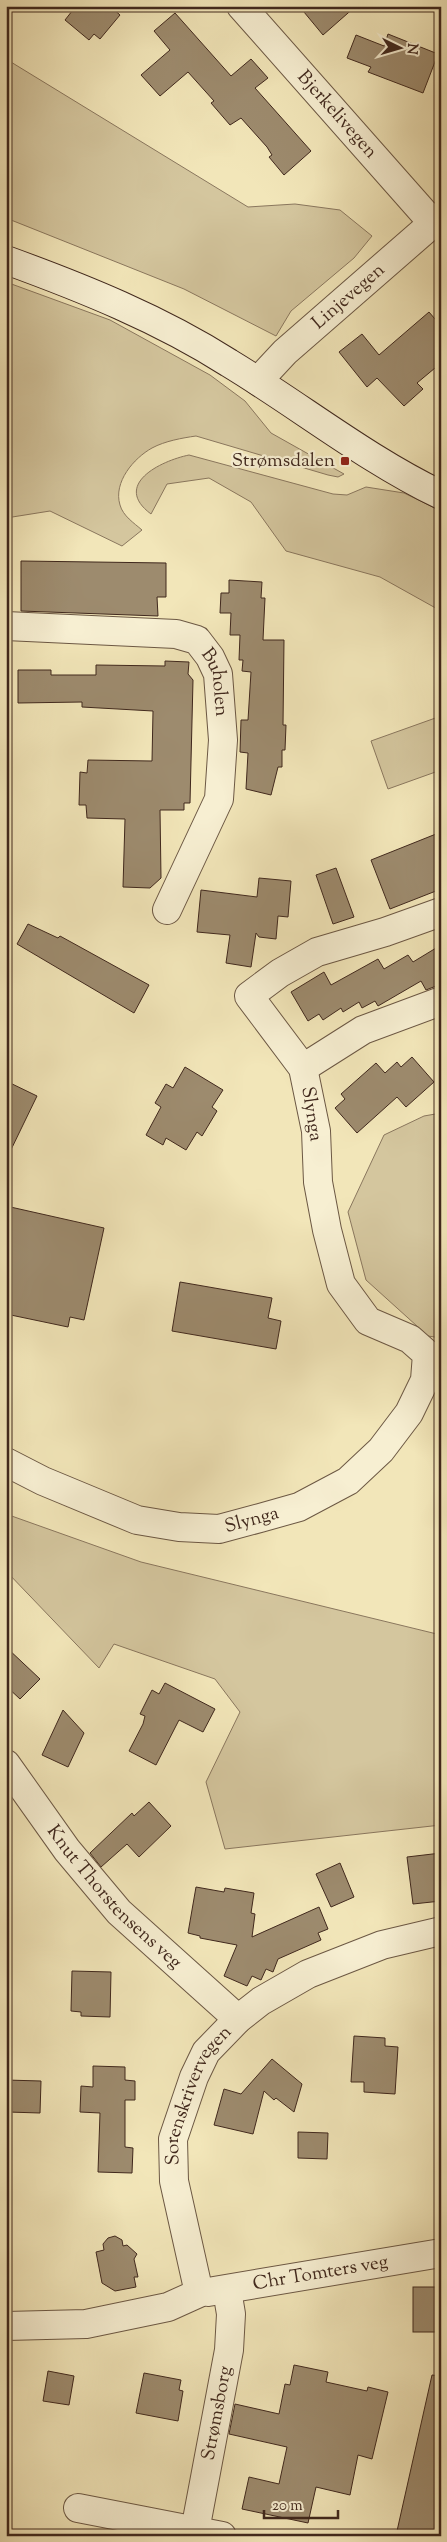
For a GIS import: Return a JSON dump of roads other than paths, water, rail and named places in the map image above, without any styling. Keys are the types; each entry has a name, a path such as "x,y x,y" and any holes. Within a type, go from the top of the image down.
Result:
{"street":[{"name":"Bjerkelivegen","path":"241,6 436,219"},
{"name":"Linjevegen","path":"258,381 285,352 436,219"},
{"path":"6,260 105,299 172,330 258,381 376,458 441,495"},
{"name":"Buholen","path":"6,626 176,634 197,640 210,658 218,674 222,700 223,740 219,798 167,910"},
{"name":"Slynga","path":"6,1462 44,1481 137,1520 179,1527 219,1529 299,1507 348,1481 381,1450 409,1413 425,1380 434,1354 410,1340 368,1321 341,1284 323,1211 318,1182 316,1131 303,1068 250,996 280,973 317,952 385,932 441,912"},
{"name":"Slynga","path":"303,1068 363,1030 441,1001"},
{"name":"Knut Thorstensens veg","path":"6,1764 67,1850 119,1912 238,2018"},
{"name":"Sorenskrivervegen","path":"200,2293 174,2181 173,2139 194,2077 206,2052 238,2018 261,2001 308,1974 382,1945 441,1931"},
{"name":"Chr Tomters veg","path":"200,2293 441,2253"},
{"name":"Strømsborg","path":"194,2533 229,2350 231,2314 227,2290"},
{"path":"6,2326 86,2324 168,2307 200,2293"},
{"path":"78,2508 194,2533 222,2536"}],"place":[{"name":"Strømsdalen","path":"345,461"}]}
